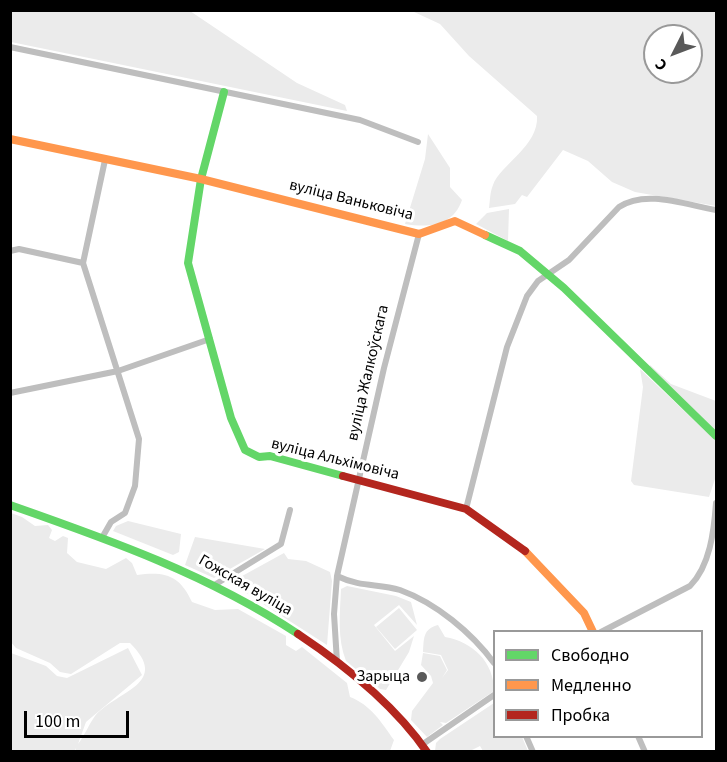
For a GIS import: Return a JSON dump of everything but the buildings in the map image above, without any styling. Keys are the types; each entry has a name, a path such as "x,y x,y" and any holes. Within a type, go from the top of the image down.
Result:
{"street":[{"path":"10,47 360,120 418,142"},
{"name":"вуліца Альхімовіча","path":"224,92 201,179 188,263 231,418 245,450 259,457 270,456 466,509 529,554 584,613 592,630"},
{"name":"вуліца Ваньковіча","path":"10,140 201,179 419,234 455,221 520,251 564,288 717,436"},
{"path":"104,536 111,522 125,513 135,486 139,439 136,423 83,263 105,160"},
{"path":"466,509 507,347 527,296 546,275 569,260 619,207 629,200 644,197 717,210"},
{"name":"вуліца Жалкоўскага","path":"337,662 334,614 337,576 389,345 419,234"},
{"path":"10,251 19,249 83,263"},
{"path":"10,393 28,392 118,371 210,339"},
{"path":"605,630 690,586 701,575 715,524 717,503"},
{"name":"Гожская вуліца","path":"10,504 104,536 179,566 216,584 274,618 337,662 396,713 425,748"},
{"path":"216,584 281,544 290,510"},
{"path":"337,576 354,584 399,590 437,610 462,628 493,661"},
{"path":"425,748 493,697"},
{"path":"639,738 645,752"}],"shaded area":[{"path":"11,10 190,11 297,83 345,105 347,111 11,42"},
{"path":"412,11 716,11 716,206 635,192 612,182 588,161 563,150 527,197 522,195 515,204 489,208 493,185 532,137 537,116 469,56 440,24"},
{"path":"428,134 450,168 450,187 462,200 453,215 439,223 423,226 405,224 425,159"},
{"path":"509,209 508,241 476,224 487,213"},
{"path":"650,365 671,384 716,401 716,431 650,368"},
{"path":"640,369 716,441 716,476 709,497 634,485 631,481 643,387"},
{"path":"11,513 35,526 48,525 52,530 49,538 55,541 63,536 68,538 67,553 77,562 106,569 126,558 132,563 137,575 164,575 177,581 192,602 215,610 238,609 286,636 286,645 296,651 302,647 347,683 350,697 370,709 394,740 390,751 76,751 76,748 75,751 11,751 11,653 46,666 57,676 67,678 128,648 142,675 86,722 78,744 95,716 136,685 143,677 145,668 141,657 130,643 120,643 71,674 60,672 50,663 16,648 10,641"},
{"path":"128,521 181,534 179,552 173,555 113,531 116,526"},
{"path":"195,537 265,549 214,578 185,565"},
{"path":"284,553 288,559 306,561 330,572 332,581 327,645 235,586 233,581"},
{"path":"347,586 396,596 411,602 417,625 399,605 374,625 395,651 414,636 409,652 386,690 380,689 346,661 341,644 340,617 341,589"},
{"path":"399,608 417,630 395,649 376,627"},
{"path":"438,625 445,637 464,643 480,655 490,671 493,692 446,723 440,722 443,725 427,737 411,720 412,711 433,683 431,676 421,665 423,653 440,656 447,670 442,678 448,670 441,655 423,652 424,638 429,629"},
{"path":"493,704 493,738 522,738 528,751 483,751 480,746 470,751 435,751 436,743"}],"traffic: fast":[{"path":"224,92 201,179 188,263 231,418 245,450 259,457 270,456 343,476"},
{"path":"485,235 520,251 564,288 716,436"},
{"path":"10,505 122,546 194,576 230,594 298,634"}],"traffic: slow":[{"path":"10,139 201,179 419,234 455,221 485,235"},
{"path":"525,551 584,613 592,630"}],"traffic: jam":[{"path":"343,476 466,509 525,551"},
{"path":"298,634 368,687 400,718 427,752"}],"place":[{"name":"Зарыца","path":"422,677"}]}
